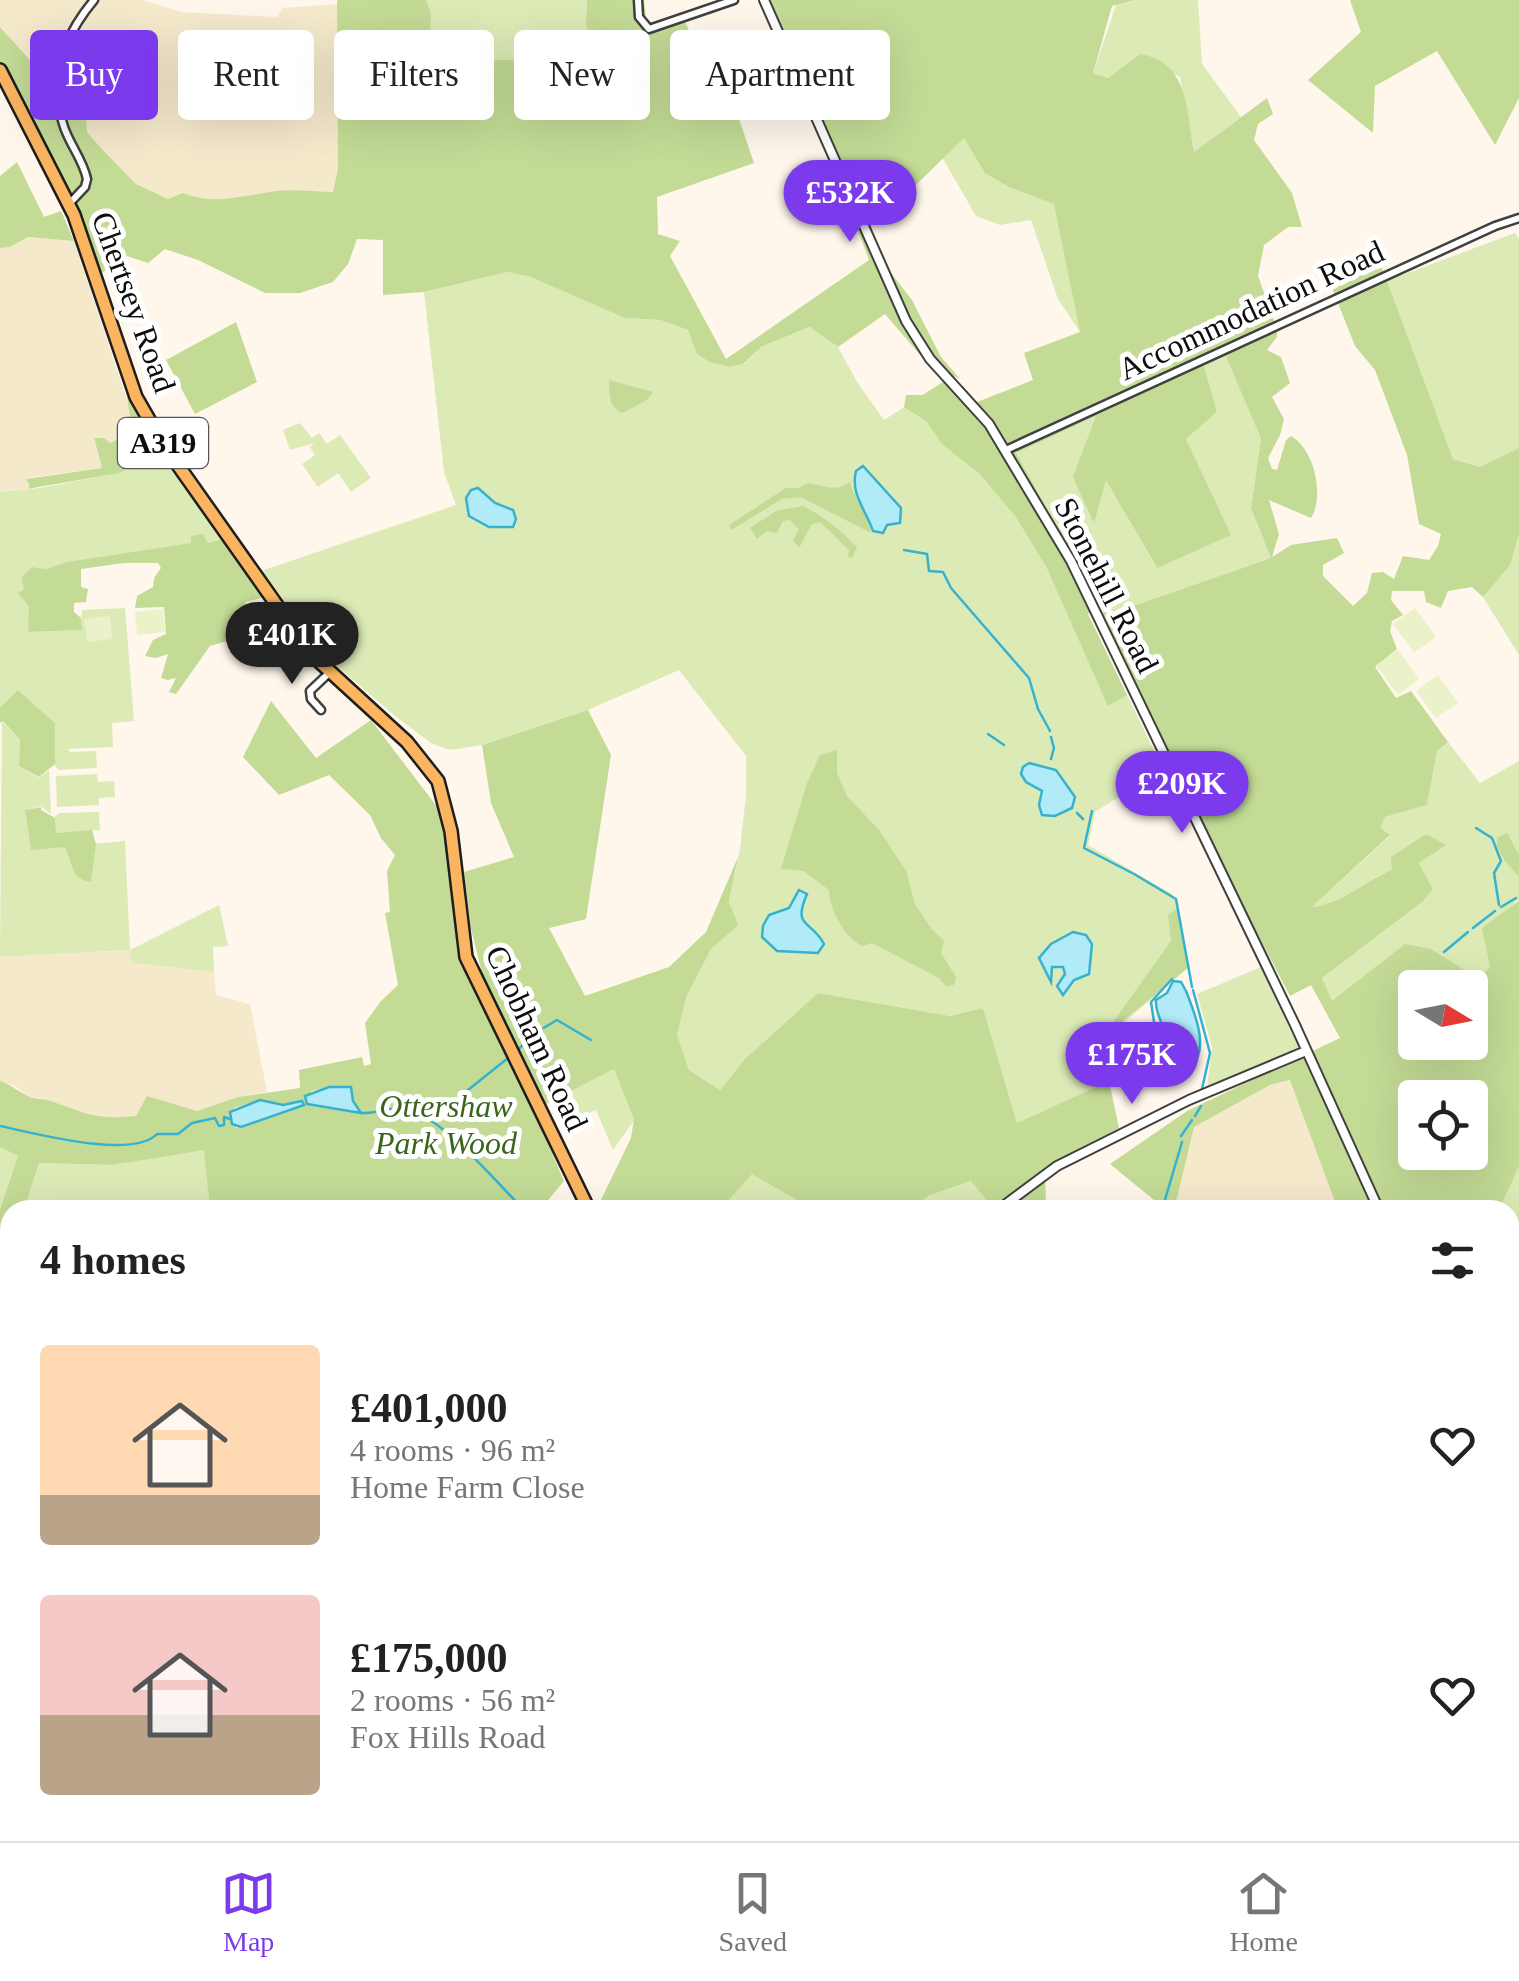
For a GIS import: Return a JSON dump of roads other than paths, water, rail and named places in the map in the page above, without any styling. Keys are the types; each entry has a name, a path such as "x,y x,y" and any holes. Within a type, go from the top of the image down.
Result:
{"main road":[{"name":"Chertsey Road","path":"0,70 69,204 136,397 163,444 311,654 429,767"},
{"name":"Chobham Road","path":"429,767 444,797 466,957 584,1200"}],"street":[{"path":"69,204 88,179 64,128 58,68 67,38 94,0"},
{"path":"638,0 640,17 649,28 734,0"},
{"name":"Stonehill Road","path":"764,0 906,321 923,350 1006,450 1070,560 1375,1200"},
{"name":"Accommodation Road","path":"1006,450 1519,218"},
{"path":"321,710 311,699 310,690 330,672"},
{"path":"1011,1200 1057,1166 1188,1100 1306,1050"}],"water":[{"path":"863,466 901,508 900,523 887,525 883,533 873,531 857,495 856,471"},
{"path":"478,488 495,503 513,510 513,527 489,527 469,516 466,498"},
{"path":"1029,763 1056,770 1075,797 1072,808 1055,816 1042,815 1042,791 1026,782 1021,774"},
{"path":"799,890 807,894 802,919 824,944 818,953 777,951 762,937 769,915 789,908"},
{"path":"1073,932 1086,935 1092,944 1089,974 1074,980 1063,995 1057,986 1065,974 1063,967 1052,967 1051,982 1039,958 1051,944"},
{"path":"1173,981 1181,982 1186,991 1199,1032 1199,1052 1189,1069 1176,1064 1170,1055 1157,1009 1156,1000 1167,993"},
{"path":"329,1087 351,1087 353,1101 361,1113 307,1104 305,1096"},
{"path":"260,1100 283,1105 302,1101 304,1105 241,1127 232,1124 230,1112"}],"waterway":[{"path":"904,550 927,554 929,571 943,572 951,588 1029,678 1038,709 1050,731"},
{"path":"988,734 1004,745"},
{"path":"1051,737 1051,759"},
{"path":"1092,811 1084,848 1132,873"},
{"path":"1077,813 1083,819"},
{"path":"1476,828 1492,838 1501,861 1494,873 1499,905"},
{"path":"1134,874 1176,899 1192,987"},
{"path":"1501,907 1516,898"},
{"path":"1473,928 1495,911"},
{"path":"1444,952 1468,932"},
{"path":"1154,1022 1151,1002 1172,979"},
{"path":"1193,990 1210,1053 1202,1089"},
{"path":"519,1049 530,1036 557,1020 591,1040"},
{"path":"1158,1027 1163,1053 1180,1073 1175,1077"},
{"path":"433,1118 508,1058"},
{"path":"1195,1116 1201,1106"},
{"path":"361,1113 400,1108 430,1120 465,1149 514,1200"},
{"path":"0,1126 82,1142 127,1145 157,1134 178,1134 192,1123 215,1118 219,1126 224,1125 224,1117 230,1119"},
{"path":"1181,1136 1192,1120"},
{"path":"1165,1200 1182,1142"}],"park label":[{"name":"Ottershaw Park Wood","path":"446,1124"}]}
